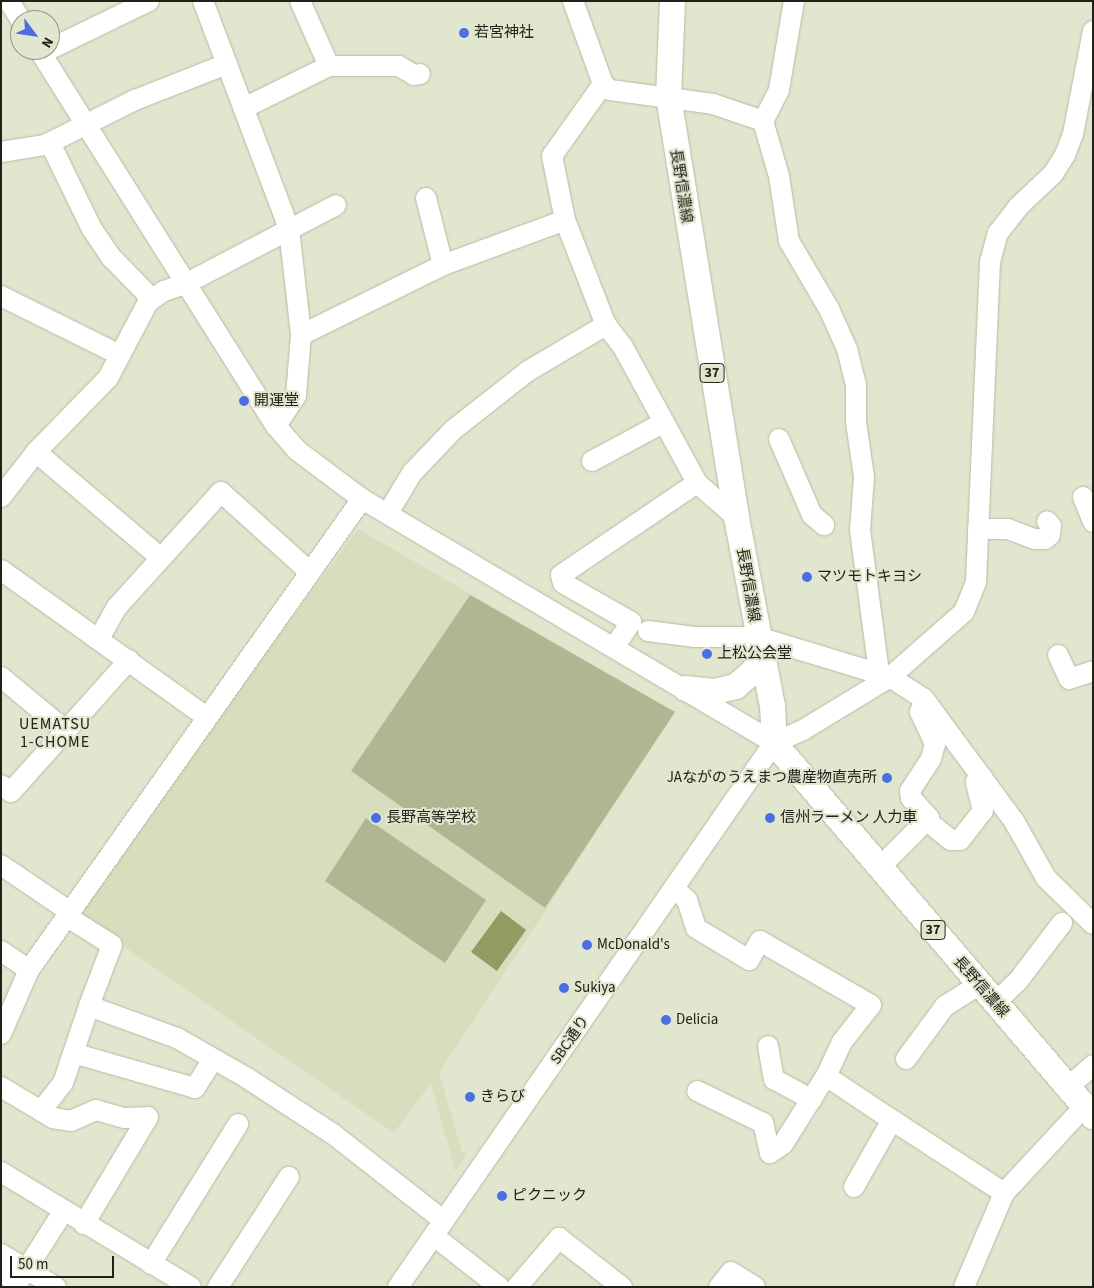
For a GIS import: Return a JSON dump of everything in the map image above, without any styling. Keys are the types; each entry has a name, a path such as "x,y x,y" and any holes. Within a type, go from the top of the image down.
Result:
{"main road":[{"name":"長野信濃線","path":"672,1 668,96 736,517 758,644 772,705 774,743 881,866 987,994 1089,1112"},
{"path":"685,688 714,691 735,686 754,670 758,644"}],"street":[{"path":"60,43 149,1"},
{"path":"202,1 289,230 302,335 296,396 276,426"},
{"path":"300,1 329,66"},
{"path":"573,1 603,84 625,94 668,96 713,104 763,122"},
{"path":"794,1 780,90 763,122 779,176 789,241 829,308 847,349 856,384 856,422 864,477 860,530 885,675"},
{"path":"50,60 88,125 276,426 319,469 362,498 615,646 774,743 802,730 885,675 964,612 976,582 990,262 998,233 1018,207 1053,174 1066,155 1073,134 1093,31"},
{"path":"1,152 50,143 135,100 227,64"},
{"path":"244,108 329,66 399,66 414,74 420,74"},
{"path":"603,84 552,156 565,220 606,325 623,347 696,483 736,517"},
{"path":"50,143 92,229 111,258 152,299"},
{"path":"426,198 444,265"},
{"path":"1,497 36,452 108,378 152,299 164,291 187,283 336,205"},
{"path":"302,335 444,265 565,220"},
{"path":"1,296 120,355"},
{"path":"388,513 412,472 453,430 528,370 606,325"},
{"path":"592,462 664,423"},
{"path":"779,439 812,515 824,525"},
{"path":"36,452 161,558"},
{"path":"615,646 631,622 563,583 561,575 696,483"},
{"path":"99,639 117,607 221,492 310,572"},
{"path":"1083,497 1093,522"},
{"path":"1,1034 29,970 67,913 362,498"},
{"path":"978,529 1008,529 1034,539 1044,539 1050,535 1051,526 1047,521"},
{"path":"1,570 206,717"},
{"path":"648,631 758,644 885,675 924,699 1014,821 1046,878 1092,923"},
{"path":"1058,655 1069,679 1093,671"},
{"path":"1,786 11,792 129,660"},
{"path":"1,677 66,731"},
{"path":"881,866 929,818 911,798 910,791 930,759 935,744 920,712 924,699"},
{"name":"SBC通り","path":"398,1287 774,743"},
{"path":"926,820 951,840 960,840 983,811 976,782 982,777"},
{"path":"1,865 112,945 63,1083 41,1111"},
{"path":"674,888 687,900 696,928 749,960 760,941 870,1005 842,1042 826,1076 783,1144 770,1153 763,1123 697,1091"},
{"path":"906,1059 945,1006 987,994 1018,981 1062,923"},
{"path":"1,951 29,970"},
{"path":"89,1006 177,1038 332,1134 439,1228 499,1287"},
{"path":"768,1046 774,1079 812,1100"},
{"path":"73,1053 196,1088 213,1059"},
{"path":"1068,1087 1093,1065"},
{"path":"826,1076 1004,1193"},
{"path":"1,1087 41,1111 71,1121 96,1110 124,1118 148,1117 84,1224"},
{"path":"964,1287 1004,1193 1089,1112"},
{"path":"854,1187 892,1120"},
{"path":"151,1264 238,1124"},
{"path":"1,1172 63,1212 191,1287"},
{"path":"218,1287 289,1177"},
{"path":"15,1278 63,1212"},
{"path":"517,1287 559,1238 622,1287"},
{"path":"1,1254 15,1278 56,1287"},
{"path":"719,1287 731,1272 755,1287"}],"shaded area":[{"name":"長野高等学校","path":"358,529 675,712 439,1073 462,1152 467,1153 455,1171 431,1083 394,1133 78,915 212,725"},
{"path":"470,595 675,712 545,908 351,771"},
{"path":"366,818 486,900 445,963 325,881"},
{"path":"501,911 526,930 497,971 471,952"}],"place":[{"name":"若宮神社","path":"464,33"},
{"name":"開運堂","path":"244,401"},
{"name":"マツモトキヨシ","path":"807,577"},
{"name":"上松公会堂","path":"707,654"},
{"name":"JAながのうえまつ農産物直売所","path":"887,778"},
{"name":"長野高等学校","path":"376,818"},
{"name":"信州ラーメン 人力車","path":"770,818"},
{"name":"McDonald's","path":"587,945"},
{"name":"Sukiya","path":"564,988"},
{"name":"Delicia","path":"666,1020"},
{"name":"きらび","path":"470,1097"},
{"name":"ピクニック","path":"502,1196"}],"district":[{"name":"UEMATSU 1-CHOME","path":"55,733"}]}
